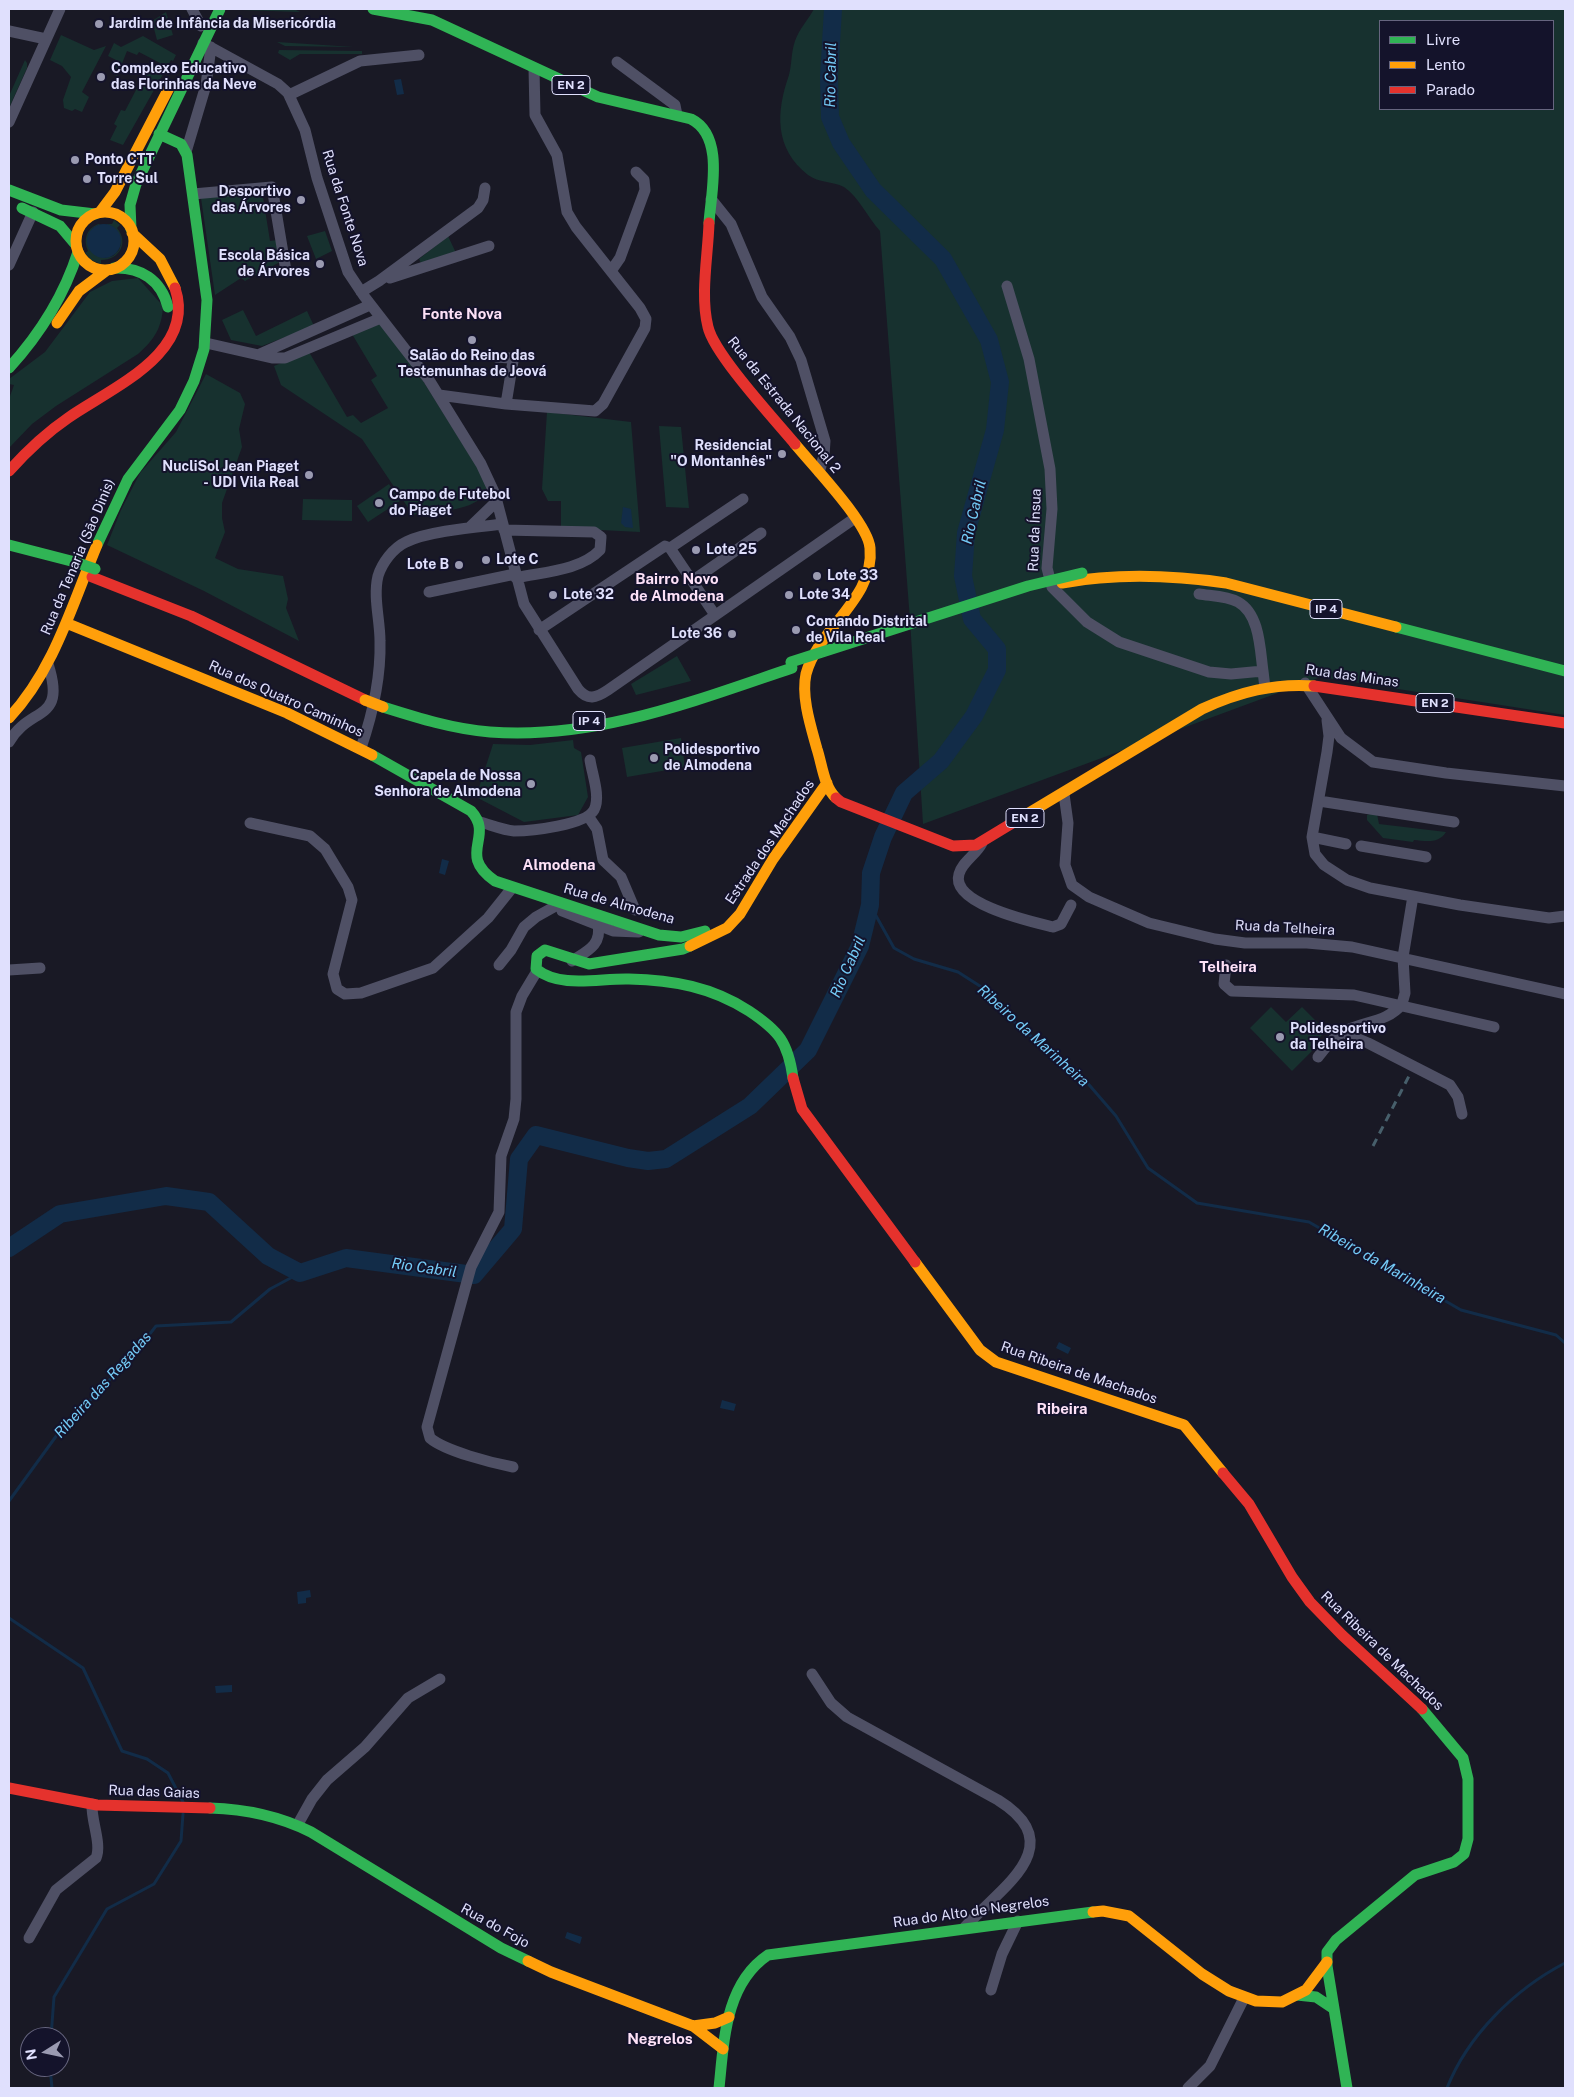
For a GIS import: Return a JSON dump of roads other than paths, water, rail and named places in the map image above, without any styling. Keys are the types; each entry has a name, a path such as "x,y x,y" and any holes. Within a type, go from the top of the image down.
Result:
{"main road":[{"path":"11,366 62,293 69,280 77,249 80,226 97,213 114,192 211,9"},
{"path":"11,366 35,351 79,291 128,257 133,246 130,208 133,193 159,134 207,45 220,9"},
{"name":"Rua da Estrada Nacional 2","path":"373,9 426,18 598,97 677,115 699,123 710,138 714,160 704,307 708,328 723,355 819,472 855,518 870,542 872,557 869,572 858,593 815,653 806,679 807,701 827,783 835,797 849,806 963,848 982,843"},
{"path":"159,134 181,144 186,152"},
{"name":"Rua da Tenaria (São Dinis)","path":"9,718 33,690 48,664 124,485 137,464 171,424 191,386 206,344 208,312 186,152"},
{"path":"9,190 54,208 74,213 117,215 159,258 176,287 180,318 174,337 163,352 146,366 38,439 9,471"},
{"path":"9,202 60,226 87,264 97,269 123,267 142,272 158,283 163,290 168,308 168,319 161,338 138,360 35,432 9,458"},
{"name":"IP 4","path":"9,545 94,573 366,696 383,702 462,720 519,726 552,726 604,719 632,712 792,665 1027,592 1062,584 1082,576 1152,575 1206,580 1565,671"},
{"name":"IP 4","path":"9,553 74,566"},
{"name":"IP 4","path":"792,665 1028,586 1082,576 1151,568 1218,574 1565,663"},
{"name":"Rua dos Quatro Caminhos","path":"66,623 226,687 361,748 471,811 478,816 480,822"},
{"path":"1408,630 1565,682"},
{"name":"Rua das Minas","path":"1064,794 1202,709 1228,697 1265,688 1305,684 1565,723"},
{"name":"Estrada dos Machados","path":"537,971 536,958 545,950 555,951 572,961 589,964 683,949 719,932 735,921 777,854 827,783"},
{"name":"EN 2","path":"982,843 1064,794"},
{"name":"Rua de Almodena","path":"480,822 476,855 478,869 490,878 512,888 557,905 648,932 669,936 686,936 735,921"},
{"name":"Rua Ribeira de Machados","path":"537,971 546,976 573,980 630,979 705,989 725,997 751,1014 781,1038 788,1052 793,1082 802,1109 982,1352 996,1362 1184,1425 1249,1504 1292,1577 1310,1602 1336,1630 1421,1707 1463,1758 1468,1779 1468,1838 1464,1854 1454,1862 1415,1875 1331,1944 1327,1952 1326,1962"},
{"name":"Rua das Gaias","path":"9,1788 92,1804 191,1808 262,1814 298,1824"},
{"name":"Rua do Fojo","path":"298,1824 511,1953 550,1972 693,2026"},
{"name":"Rua do Alto de Negrelos","path":"719,2088 729,2017 738,1991 748,1970 759,1959 768,1955 1093,1911 1122,1912 1147,1929 1205,1975 1244,1998 1266,2005 1276,2004 1297,1995 1312,1985 1326,1962"},
{"path":"1326,1962 1347,2088"},
{"path":"1297,1995 1316,1997 1334,2009"},
{"path":"693,2026 710,2024 729,2017"},
{"path":"693,2026 723,2049"}],"street":[{"path":"9,122 60,9"},
{"path":"192,9 201,26"},
{"path":"9,31 46,39"},
{"path":"186,152 207,81 207,45"},
{"name":"Rua da Fonte Nova","path":"207,45 278,84 289,95 305,130 316,178 343,260 361,292 439,395 478,456 496,498 515,576 524,604 578,689 587,697 595,698 679,643 715,615"},
{"path":"289,95 360,61 419,55"},
{"path":"617,62 674,105 677,115"},
{"path":"439,395 506,404 584,412 594,411 603,404 643,333 646,324 640,308 573,223 567,212 557,155 535,115 534,68"},
{"path":"611,271 620,258 645,190 644,180 636,172"},
{"path":"193,194 272,187 286,271"},
{"path":"361,292 380,281 478,208 483,200 485,188"},
{"path":"711,199 731,224 762,297 790,337 805,371 825,445 819,472"},
{"path":"9,265 33,212"},
{"path":"380,281 489,246"},
{"name":"Rua da Ínsua","path":"1007,286 1029,359 1050,469 1052,509 1047,568 1052,587 1087,622 1120,642 1209,672 1231,674 1262,671"},
{"path":"260,354 370,305"},
{"path":"206,344 275,358 285,358 381,318"},
{"path":"496,357 511,359 513,363 506,404"},
{"path":"469,528 496,498"},
{"path":"670,548 743,498"},
{"path":"539,630 665,546 670,548 715,615 855,518"},
{"path":"361,748 372,713 378,681 380,642 376,586 381,569 392,553 407,542 469,528 504,527 594,532 601,537 600,550 586,560 572,566 429,592"},
{"path":"692,581 761,534"},
{"path":"1199,594 1230,599 1245,608 1256,630 1265,688"},
{"path":"9,742 19,730 45,711 50,704 55,688 48,664"},
{"path":"1305,684 1327,720 1345,742 1373,762 1446,773 1565,786"},
{"path":"1327,720 1328,743 1312,837 1318,858 1324,866 1362,886 1549,918 1565,916"},
{"path":"480,822 514,831 569,823 588,816 596,804 590,760"},
{"name":"Rua da Telheira","path":"1064,794 1068,823 1067,874 1075,888 1089,897 1149,924 1215,939 1245,943 1336,945 1403,957 1565,994"},
{"path":"1319,801 1454,822"},
{"path":"588,816 597,829 603,860 621,877 635,910"},
{"path":"250,823 310,836 325,850 348,887 352,900 333,974 337,989 345,994 361,993 433,968 488,918 512,888"},
{"path":"1312,837 1346,844"},
{"path":"982,843 961,869 958,877 962,890 972,898 1004,913 1054,927 1060,924 1071,905"},
{"path":"1361,846 1426,857"},
{"path":"1318,1057 1328,1044 1342,1032 1383,1018 1395,1012 1402,1004 1405,992 1403,957 1413,896"},
{"path":"499,965 511,950 526,925 557,905 598,925 618,931 648,932"},
{"path":"572,961 596,944 599,938 598,925"},
{"path":"1226,965 1224,984 1232,991 1348,994 1402,1004 1494,1027"},
{"path":"9,970 40,968"},
{"path":"513,1467 491,1463 433,1441 428,1434 428,1425 468,1275 499,1212 501,1156 514,1119 516,1099 516,1012 522,996 537,971"},
{"path":"1342,1032 1368,1043 1450,1085 1458,1097 1462,1114"},
{"path":"812,1674 831,1703 847,1717 1004,1803 1022,1822 1030,1842 1029,1858 1013,1878 965,1927"},
{"path":"298,1824 312,1799 327,1780 365,1747 408,1698 440,1679"},
{"path":"29,1938 56,1890 96,1858 98,1849 93,1823 92,1804"},
{"path":"991,1990 1002,1954 1018,1921"},
{"path":"1188,2088 1210,2066 1244,1998"}],"water":[{"path":"401,79 404,94 397,95 394,80"},
{"path":"104,224 116,229 121,241 116,253 104,258 92,253 87,241 92,229"},
{"path":"623,507 631,509 633,528 625,527 621,523"},
{"path":"442,859 449,861 445,875 439,873"},
{"path":"1059,1342 1071,1348 1068,1354 1056,1348"},
{"path":"722,1400 736,1404 734,1411 720,1408"},
{"path":"310,1590 311,1597 306,1598 306,1603 298,1604 297,1592"},
{"path":"232,1685 232,1692 216,1693 215,1686"},
{"path":"567,1932 582,1937 580,1944 565,1938"}],"waterway":[{"name":"Rio Cabril","path":"9,1248 60,1214 166,1196 209,1202 268,1256 300,1273 346,1258 474,1275 513,1229 519,1159 536,1135 628,1158 648,1161 666,1159 750,1106 808,1050 860,946 870,905 871,873 883,837 904,793 941,761 974,716 997,670 997,649 972,619 963,576 966,533 995,430 1000,382 989,340 943,259 873,190 841,143 830,117 829,77 833,9"},
{"name":"Ribeiro da Marinheira","path":"870,905 894,948 914,959 958,972 983,988 1019,1027 1078,1072 1116,1116 1148,1168 1197,1203 1309,1222 1461,1310 1556,1335 1565,1343"},
{"name":"Ribeira das Regadas","path":"9,1501 57,1435 135,1353 156,1326 231,1322 270,1289 300,1273"},
{"name":"Ribeira das Regadas","path":"9,1618 83,1668 122,1751 147,1759 168,1773 183,1802"},
{"name":"Ribeira das Regadas","path":"52,2027 54,1997 107,1909 154,1884 181,1841 183,1814"},
{"name":"Ribeiro da Marinheira","path":"1447,2088 1467,2050 1495,2015 1528,1986 1565,1963"},
{"name":"Ribeira das Regadas","path":"51,2077 52,2088"}],"railway":[{"path":"1373,1146 1410,1074"}],"place":[{"name":"Jardim de Infância da Misericórdia","path":"99,24"},
{"name":"Complexo Educativo das Florinhas da Neve","path":"101,77"},
{"name":"Ponto CTT","path":"75,160"},
{"name":"Torre Sul","path":"87,179"},
{"name":"Desportivo das Árvores","path":"301,200"},
{"name":"Escola Básica de Árvores","path":"320,264"},
{"name":"Salão do Reino das Testemunhas de Jeová","path":"472,340"},
{"name":"Residencial \"O Montanhês\"","path":"782,454"},
{"name":"NucliSol Jean Piaget - UDI Vila Real","path":"309,475"},
{"name":"Campo de Futebol do Piaget","path":"379,503"},
{"name":"Lote 25","path":"696,550"},
{"name":"Lote C","path":"486,560"},
{"name":"Lote B","path":"459,565"},
{"name":"Lote 33","path":"817,576"},
{"name":"Lote 32","path":"553,595"},
{"name":"Lote 34","path":"789,595"},
{"name":"Comando Distrital de Vila Real","path":"796,630"},
{"name":"Lote 36","path":"732,634"},
{"name":"Polidesportivo de Almodena","path":"654,758"},
{"name":"Capela de Nossa Senhora de Almodena","path":"531,784"},
{"name":"Polidesportivo da Telheira","path":"1280,1037"}],"district":[{"name":"Fonte Nova","path":"462,314"},
{"name":"Bairro Novo de Almodena","path":"677,588"},
{"name":"Almodena","path":"559,865"},
{"name":"Telheira","path":"1228,967"},
{"name":"Ribeira","path":"1062,1409"},
{"name":"Negrelos","path":"660,2039"}]}
